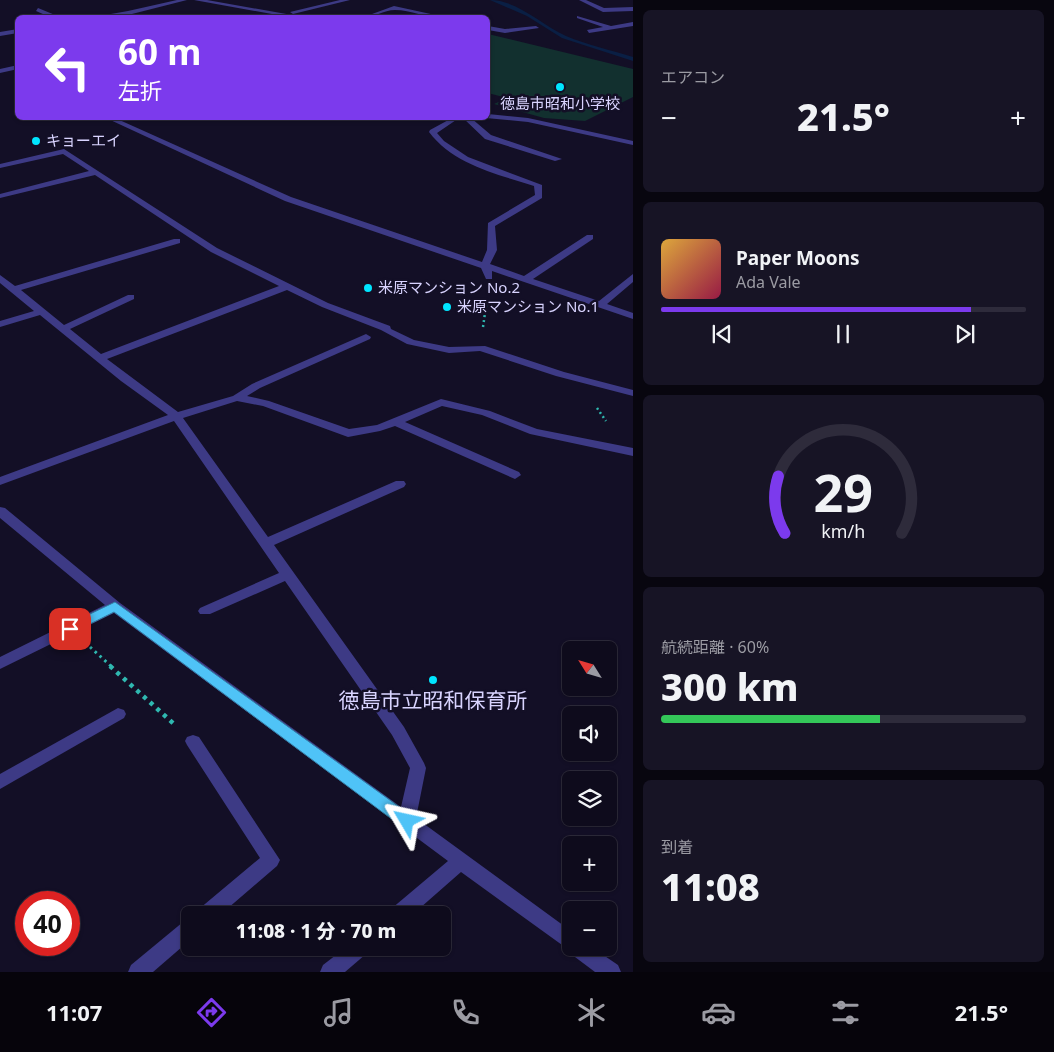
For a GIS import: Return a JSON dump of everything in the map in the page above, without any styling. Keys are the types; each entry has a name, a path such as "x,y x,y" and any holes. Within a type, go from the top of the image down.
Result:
{"street":[{"path":"113,15 184,0"},
{"path":"197,0 291,15"},
{"path":"282,15 347,0"},
{"path":"582,0 603,10 633,9"},
{"path":"372,15 394,8 426,15"},
{"path":"38,10 50,15"},
{"path":"128,13 137,15"},
{"path":"579,17 611,28"},
{"path":"590,31 633,24"},
{"path":"490,28 505,31 536,28"},
{"path":"0,34 15,32"},
{"path":"0,71 15,68"},
{"path":"10,69 15,72"},
{"path":"490,116 528,120 633,143"},
{"path":"114,120 288,199 633,316"},
{"path":"453,120 433,132 438,141 470,160 538,185 539,196 491,225 492,250 485,265 489,276"},
{"path":"469,120 488,137 558,159"},
{"path":"0,166 64,151 214,250 325,306 386,328 386,330 411,342 449,350 481,348 560,374 633,393"},
{"path":"0,196 96,172"},
{"path":"526,279 590,236"},
{"path":"14,289 177,241"},
{"path":"600,305 633,277"},
{"path":"0,278 65,328 125,379 176,416 398,731 418,768 407,821"},
{"path":"100,358 286,287"},
{"path":"65,328 131,297"},
{"path":"0,324 43,311"},
{"path":"0,481 176,416 237,398 256,386 366,337"},
{"path":"237,398 265,403 348,433 380,428 441,402 486,412 534,432 627,451"},
{"path":"396,422 515,475"},
{"path":"266,543 400,484"},
{"path":"0,512 115,606 562,935"},
{"path":"205,611 288,574"},
{"path":"0,664 115,606"},
{"path":"0,782 118,714"},
{"path":"193,741 271,860 217,906"},
{"path":"408,906 461,861"},
{"path":"138,972 181,936"},
{"path":"330,972 349,956"},
{"path":"589,956 611,972"}],"path":[{"path":"481,348 489,276"},
{"path":"560,374 603,413 627,451"},
{"path":"70,629 193,741"}],"green space":[{"name":"徳島市昭和小学校","path":"490,34 633,69 633,97 585,121 544,118 494,104 507,98 490,94"}],"waterway":[{"path":"492,0 529,15 564,37 633,59"}],"place":[{"name":"徳島市昭和小学校","path":"560,87"},
{"name":"キョーエイ","path":"36,141"},
{"name":"米原マンション No.2","path":"368,288"},
{"name":"米原マンション No.1","path":"447,307"},
{"name":"徳島市立昭和保育所","path":"433,680"}],"route":[{"path":"70,629 115,606 407,821"}]}
